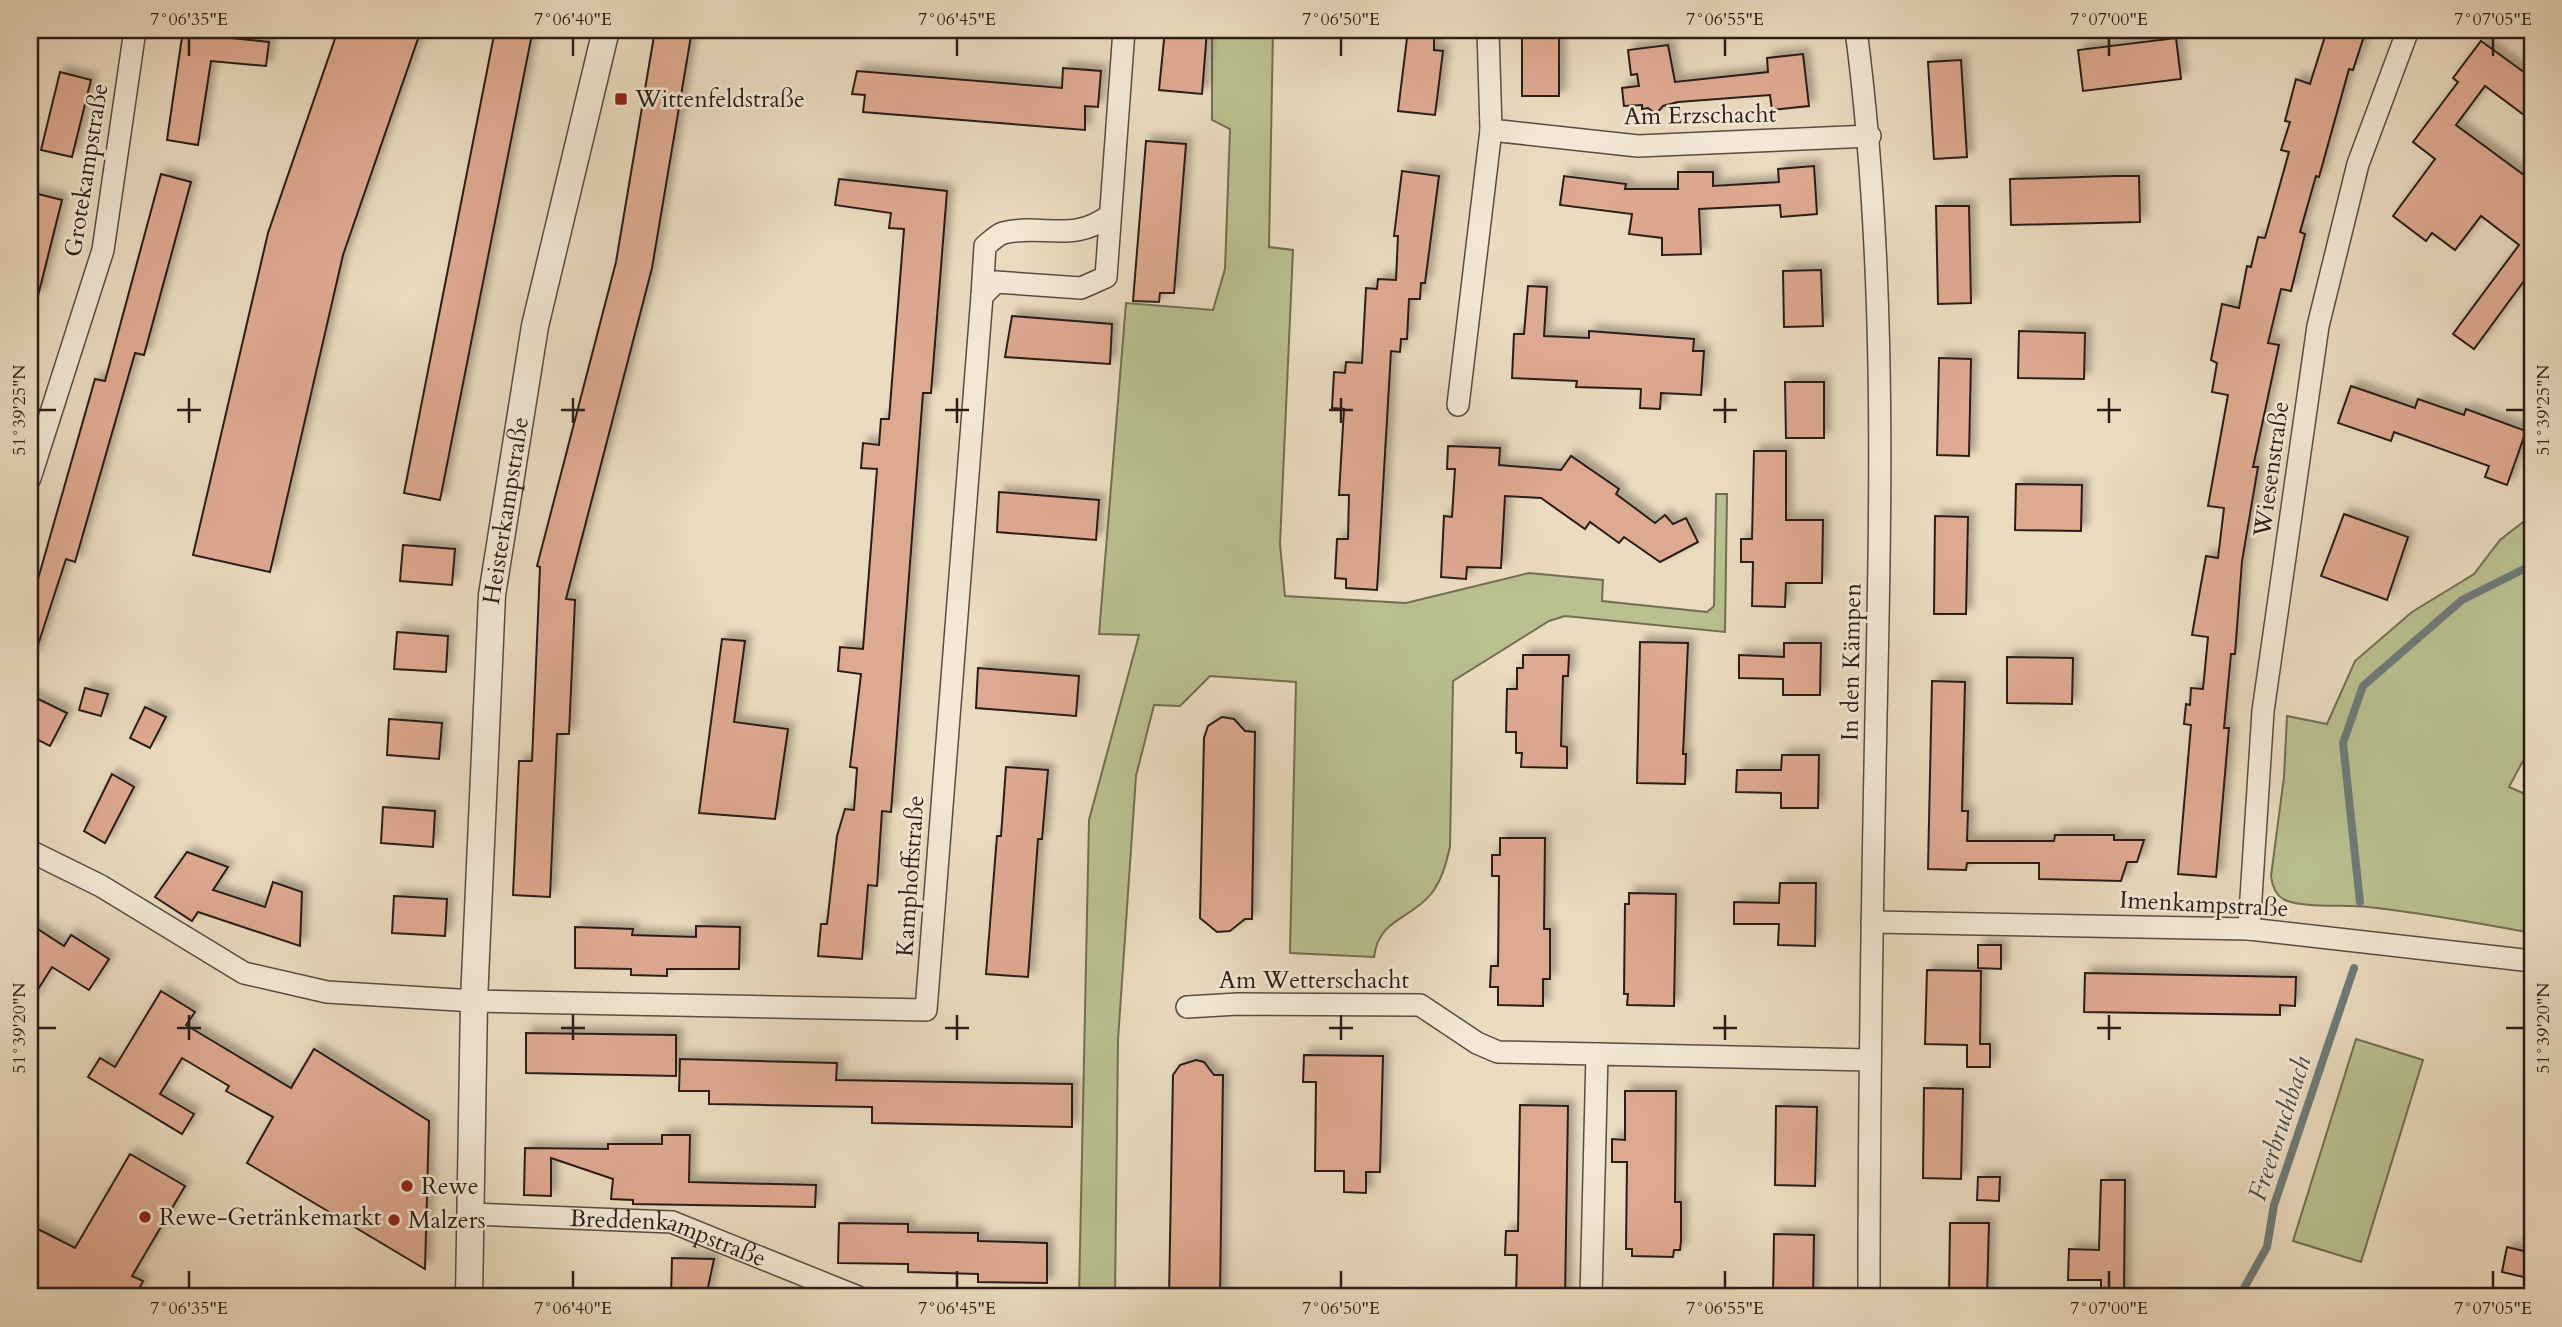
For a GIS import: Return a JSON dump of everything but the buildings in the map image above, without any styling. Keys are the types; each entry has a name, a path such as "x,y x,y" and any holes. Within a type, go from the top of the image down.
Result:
{"street":[{"name":"Grotekampstraße","path":"30,478 103,250 135,30"},
{"name":"Heisterkampstraße","path":"474,1001 492,595 535,327 606,30"},
{"path":"982,296 996,282 1082,288 1105,277 1124,30"},
{"path":"1458,405 1491,130 1489,30"},
{"name":"In den Kämpen","path":"1856,30 1870,136 1882,431 1869,1060 1869,1297"},
{"name":"Wiesenstraße","path":"2249,929 2263,711 2318,326 2358,164 2408,30"},
{"name":"Am Erzschacht","path":"1491,130 1638,146 1870,136"},
{"name":"Kamphoffstraße","path":"474,1001 926,1010 985,246 1001,233 1082,231 1096,226 1110,215"},
{"path":"30,851 101,886 244,973 327,992 474,1001 470,1297"},
{"name":"Imenkampstraße","path":"1872,922 2249,929 2532,961"},
{"name":"Am Wetterschacht","path":"1187,1007 1238,1004 1420,1005 1477,1043 1498,1052 1869,1060"},
{"path":"1591,1297 1597,1054"},
{"name":"Breddenkampstraße","path":"470,1214 672,1222 859,1297"}],"green space":[{"path":"1212,30 1273,30 1269,247 1293,250 1280,544 1285,596 1406,603 1529,573 1603,580 1602,601 1707,612 1714,606 1716,494 1727,494 1725,632 1565,616 1549,621 1453,681 1450,847 1447,860 1435,889 1423,903 1382,934 1374,957 1290,953 1296,682 1210,676 1180,706 1154,705 1136,776 1118,1040 1115,1297 1079,1297 1089,820 1139,635 1099,634 1126,303 1213,310 1225,269 1230,129 1212,120"},
{"path":"2532,515 2532,744 2509,787 2532,797 2532,933 2409,912 2359,906 2301,904 2283,899 2274,889 2271,876 2284,777 2287,716 2327,724 2355,661 2412,612 2474,574 2500,540"},
{"path":"2356,1039 2423,1060 2361,1262 2293,1241"}],"waterway":[{"name":"Freerbruchbach","path":"2360,902 2343,743 2363,686 2462,600 2532,565"},
{"name":"Freerbruchbach","path":"2239,1297 2267,1247 2274,1205 2354,968"}],"place":[{"name":"Wittenfeldstraße","path":"621,99"},
{"name":"Rewe","path":"407,1186"},
{"name":"Rewe-Getränkemarkt","path":"145,1217"},
{"name":"Malzers","path":"394,1220"}]}
